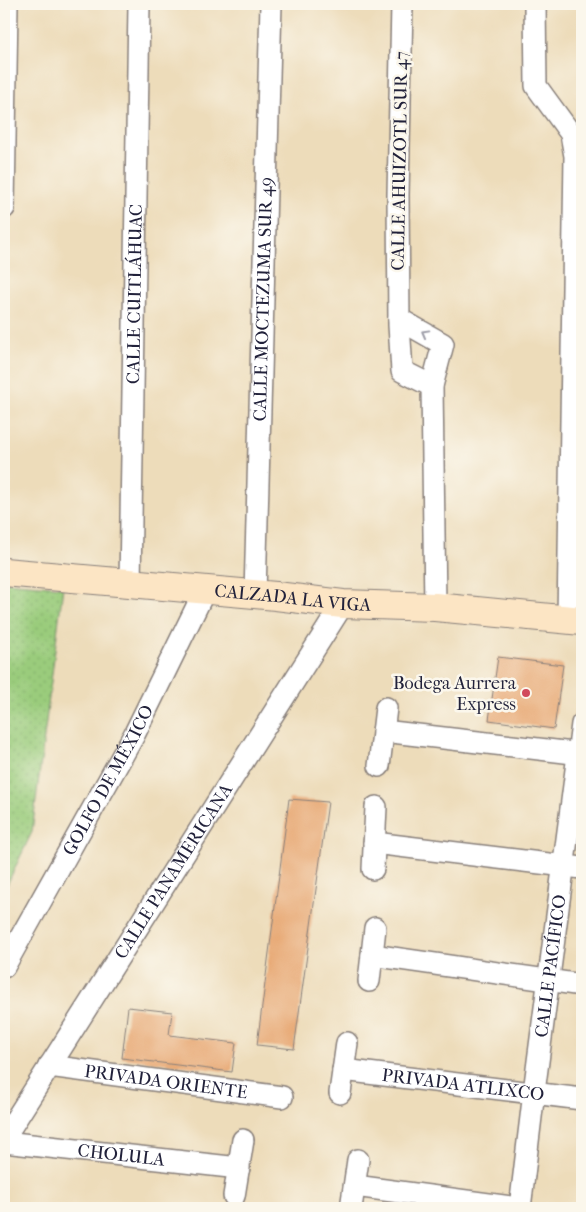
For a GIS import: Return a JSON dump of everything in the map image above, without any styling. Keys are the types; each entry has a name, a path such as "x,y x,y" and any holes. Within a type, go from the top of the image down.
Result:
{"main road":[{"name":"CALZADA LA VIGA","path":"4,572 254,594 342,604 435,608 575,620"}],"street":[{"path":"4,208 7,4"},
{"name":"CALLE CUITLÁHUAC","path":"130,584 139,4"},
{"name":"CALLE MOCTEZUMA SUR 49","path":"254,594 272,4"},
{"name":"CALLE AHUIZOTL SUR 47","path":"402,4 398,195 399,319 402,371 432,386"},
{"path":"535,4 536,86 571,134 575,156 575,620"},
{"path":"399,319 444,344 432,386 435,608"},
{"name":"GOLFO DE MÉXICO","path":"4,967 134,735 205,590"},
{"name":"CALLE PANAMERICANA","path":"4,1138 342,604"},
{"path":"379,766 386,708"},
{"name":"CALLE PACÍFICO","path":"520,1208 548,981 573,867 582,724"},
{"path":"384,731 580,754"},
{"path":"373,869 376,807"},
{"path":"374,843 573,867"},
{"path":"370,981 375,928"},
{"path":"372,955 582,985"},
{"path":"340,1093 347,1043"},
{"name":"PRIVADA ORIENTE","path":"49,1066 282,1097"},
{"name":"PRIVADA ATLIXCO","path":"343,1070 582,1099"},
{"path":"234,1196 243,1140"},
{"name":"CHOLULA","path":"4,1142 239,1168"},
{"path":"352,1208 358,1160"},
{"path":"354,1186 520,1208"}],"green space":[{"path":"4,582 63,587 32,832 4,891"}],"building":[{"path":"498,657 563,665 554,729 489,720"},
{"path":"289,799 328,802 294,1049 257,1045"},
{"path":"128,1007 172,1012 169,1035 236,1043 232,1072 122,1058"}],"place":[{"name":"Bodega Aurrera Express","path":"526,693"}]}
